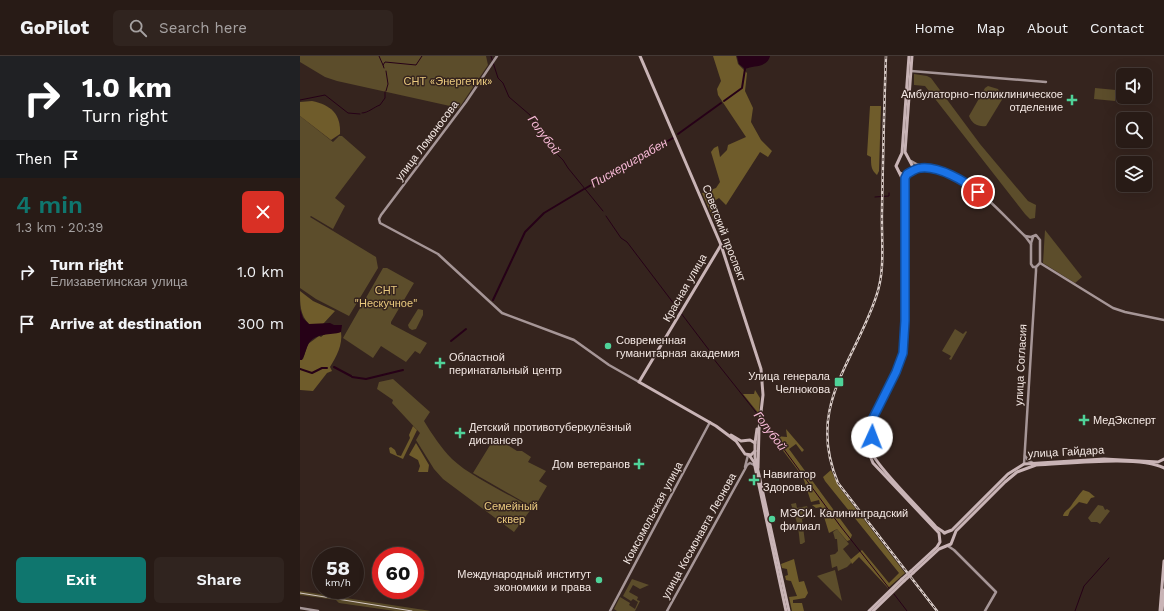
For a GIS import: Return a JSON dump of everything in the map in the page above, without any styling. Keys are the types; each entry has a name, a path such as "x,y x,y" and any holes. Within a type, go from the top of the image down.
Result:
{"main road":[{"name":"Советский проспект","path":"640,56 721,245 761,369 763,395 755,443"},
{"path":"910,56 911,71 905,151 913,167 911,172"},
{"path":"910,56 902,154 896,167 902,178 902,346 894,371 861,434 871,460 936,526 947,532 953,538"},
{"name":"улица Ломоносова","path":"496,57 466,102 381,215 379,219 381,224 438,254 500,312 574,340 609,365 639,382"},
{"path":"911,71 1046,82"},
{"path":"899,160 903,158 910,160 923,168 946,173 970,186 1025,236 1031,244"},
{"path":"900,173 907,174 923,168"},
{"path":"907,174 905,178 905,321 903,353 896,372 872,420 870,427 872,435 868,444 872,454 890,478 939,533 940,542 937,547 912,572"},
{"path":"1025,236 1033,237 1036,235 1040,240 1040,263 1036,267"},
{"name":"улица Согласия","path":"1024,464 1036,267 1031,264 1031,244 1033,237"},
{"name":"Красная улица","path":"639,382 721,245"},
{"path":"717,251 723,251"},
{"path":"1040,263 1113,308 1127,313 1164,320"},
{"path":"639,382 710,422 727,434 741,447 743,453 748,455 755,451 755,443 750,440 741,441 727,434"},
{"name":"Комсомольская улица","path":"610,611 710,422"},
{"name":"Советский проспект","path":"758,468 759,423"},
{"path":"864,430 870,431"},
{"path":"863,439 868,440 871,438"},
{"path":"741,447 747,440"},
{"name":"Советский проспект","path":"755,451 787,611"},
{"name":"Советский проспект","path":"748,455 754,465 787,611"},
{"name":"улица Космонавта Леонова","path":"745,469 748,455"},
{"path":"1024,455 1028,460 1033,462"},
{"name":"улица Гайдара","path":"940,538 955,528 1008,474 1024,464 1033,462 1104,459 1158,462 1164,459"},
{"path":"1164,459 1164,468"},
{"name":"улица Гайдара","path":"952,543 956,532 1013,474 1025,468 1036,465 1113,462 1152,464 1164,468"},
{"name":"улица Космонавта Леонова","path":"667,611 747,465 750,463 754,465"},
{"path":"1024,464 1025,468"},
{"path":"940,542 954,550 996,592 985,611"},
{"path":"869,611 939,549 952,543 954,550"},
{"path":"1161,611 1164,561"},
{"path":"873,611 903,580"},
{"path":"1161,611 1164,590"},
{"path":"300,609 309,611"},
{"path":"300,609 318,611"}],"green space":[{"name":"СНТ «Энергетик»","path":"300,56 486,56 488,65 459,108 337,81 325,77 300,62"},
{"path":"914,74 931,78 980,144 1028,201 1036,205 1035,218 1030,219 1025,214 925,86 914,85"},
{"path":"988,86 998,89 1003,98 986,126 980,126 974,123 969,116 985,88"},
{"path":"1095,88 1116,90 1115,101 1094,99"},
{"path":"300,116 333,142 339,136 342,136 366,157 335,198 345,206 333,229 311,216 310,217 376,257 378,268 349,316 316,299 300,288"},
{"path":"1045,230 1082,277 1075,283 1043,263"},
{"name":"СНТ \"Нескучное\"","path":"383,268 387,268 414,283 391,324 427,343 420,354 415,351 406,362 381,346 373,358 343,338"},
{"path":"418,309 423,310 423,315 416,329 412,330 408,325"},
{"path":"955,329 963,334 966,331 967,332 951,360 949,359 951,356 942,351"},
{"name":"Семейный сквер","path":"393,379 430,412 424,421 440,446 452,459 480,479 532,508 514,532 443,479 434,469 416,440 420,433 392,403 393,400 377,389 379,382"},
{"path":"495,437 517,451 522,451 531,457 528,462 546,471 539,481 547,486 534,508 473,473"},
{"path":"796,503 797,508 807,506 809,512 807,517 802,519 805,542 802,544 800,544 798,526 791,504"},
{"path":"1098,505 1103,506 1105,510 1107,509 1110,511 1100,524 1097,522 1091,522 1088,518"},
{"path":"837,529 849,544 843,549 851,559 851,563 847,567 838,571 837,566 832,568 830,555 835,554 838,551 837,539 835,539 833,532"},
{"path":"835,570 842,601 817,576"},
{"path":"632,579 649,585 640,589 633,585 629,592 638,597 637,600 640,601 635,611 617,611 614,609 620,597 630,603 629,605 635,609 638,602 633,599 631,601 623,596"},
{"path":"300,591 312,593 312,597 300,595"},
{"path":"329,599 352,599 431,611 395,611 339,603 336,600"}],"shaded area":[{"path":"713,56 736,56 738,64 747,73 745,91 753,108 751,122 761,140 772,151 768,157 760,152 726,205 719,198 711,203 719,224 716,224 702,193 716,188 720,182 711,152 718,146 720,157 727,150 728,145 746,137 718,95 717,89 721,81"},
{"path":"737,56 770,56 766,63 745,69 739,64"},
{"path":"312,101 325,105 337,116 340,134 331,140 300,116 300,102"},
{"path":"870,106 881,106 879,171 877,175 872,167 871,157 867,155"},
{"path":"300,291 313,301 335,311 323,324 309,324 302,313 300,305"},
{"path":"300,309 303,318 309,324 330,323 334,325 342,325 341,332 316,337 312,340 308,345 302,360 300,360"},
{"path":"341,332 340,346 330,367 332,371 327,373 313,391 300,390 300,360 303,359 308,344 326,333"},
{"path":"755,390 760,398 759,414 743,394 754,394"},
{"path":"413,426 417,430 403,459 390,453 389,448 391,447 395,450 397,455 401,456 410,438 409,435"},
{"path":"786,429 804,450 802,452 796,444 789,449 852,535 850,540 847,541 837,529 829,533 821,507 816,508 812,505 820,504 819,500 811,502 803,477 778,444 776,436 787,437"},
{"path":"416,443 429,465 428,472 418,472 420,466 418,460 409,455"},
{"path":"831,470 839,487 905,573 888,588 859,557 852,564 850,560 862,550 889,583 899,573 825,481 823,477"},
{"path":"1083,490 1089,492 1095,497 1091,498 1087,504 1079,502 1070,511 1068,516 1063,516 1064,513"},
{"path":"794,559 799,582 804,581 808,593 805,598 793,600 793,603 802,603 804,611 792,611 789,597 797,596 791,581 786,580 785,576 788,575 787,569 782,568 781,564"}],"waterway":[{"path":"379,56 383,65"},
{"path":"384,68 383,65 385,62 416,65 422,56"},
{"name":"Голубой","path":"491,56 498,78 503,83 509,97 530,115 538,129 544,133 549,146 563,160 603,211"},
{"name":"Пискериграбен","path":"724,101 742,88 745,69"},
{"path":"386,71 388,84 386,91"},
{"path":"362,113 380,105 385,98 385,92"},
{"path":"300,100 325,95 348,113 360,114"},
{"name":"Пискериграбен","path":"678,134 721,103"},
{"name":"Пискериграбен","path":"586,188 673,138"},
{"name":"Пискериграбен","path":"493,300 525,232 544,213 584,189"},
{"path":"875,197 889,196 889,193"},
{"name":"Голубой","path":"606,216 621,238 627,242 709,350 709,353 759,416"},
{"name":"Пискериграбен","path":"451,341 466,329"},
{"name":"Пискериграбен","path":"334,367 351,376"},
{"name":"Пискериграбен","path":"300,369 312,373 322,368 327,368"},
{"name":"Пискериграбен","path":"352,377 366,379 403,370"},
{"name":"Голубой","path":"761,418 841,527 889,588"},
{"path":"1075,611 1084,586 1109,558"},
{"name":"Голубой","path":"894,594 907,611"}],"tram line":[{"path":"300,593 412,611"}],"railway":[{"path":"886,56 881,276 876,297 836,387 830,409 827,431 830,456 838,483 937,611"}],"place":[{"name":"Амбулаторно-поликлиническое отделение","path":"1072,100"},
{"name":"Современная гуманитарная академия","path":"608,346"},
{"name":"Областной перинатальный центр","path":"440,363"},
{"name":"Улица генерала Челнокова","path":"839,382"},
{"name":"МедЭксперт","path":"1084,420"},
{"name":"Детский противотуберкулёзный диспансер","path":"460,433"},
{"name":"Дом ветеранов","path":"639,464"},
{"name":"Навигатор Здоровья","path":"754,480"},
{"name":"МЭСИ. Калининградский филиал","path":"772,519"},
{"name":"Международный институт экономики и права","path":"599,580"}],"route":[{"path":"872,437 872,432 869,429 870,424 900,366 903,353 905,321 905,178 907,174 917,168 932,169 946,173 978,192"}]}
